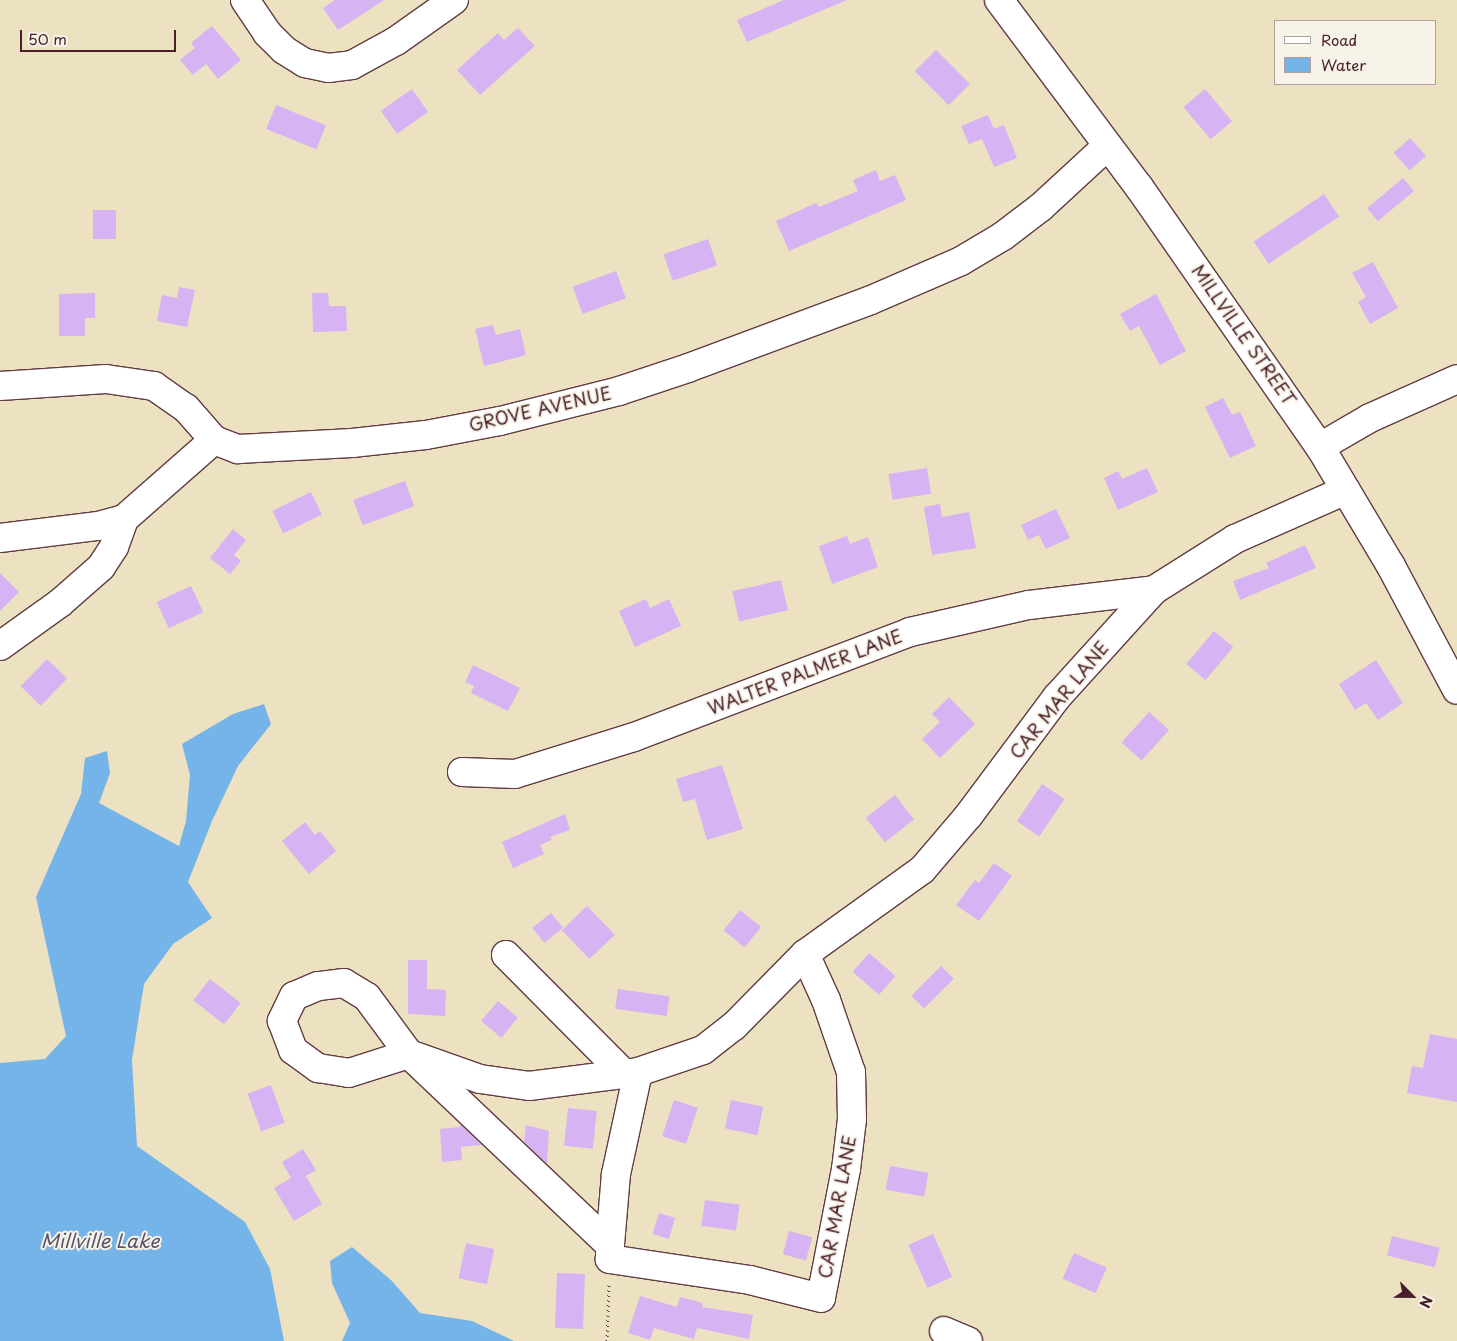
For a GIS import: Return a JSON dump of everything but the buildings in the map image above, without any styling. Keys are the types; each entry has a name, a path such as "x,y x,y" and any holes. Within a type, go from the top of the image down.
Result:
{"street":[{"path":"245,0 267,33 284,50 305,63 328,68 352,65 396,41 454,0"},
{"name":"MILLVILLE STREET","path":"999,0 1223,303 1320,447 1392,566 1457,690"},
{"name":"GROVE AVENUE","path":"214,440 238,449 352,443 426,435 548,410 636,385 872,300 961,261 1003,236 1041,207 1107,146"},
{"path":"0,386 106,379 154,386 186,408 214,440 124,519 90,527 0,538"},
{"path":"1320,447 1370,418 1457,379"},
{"name":"CAR MAR LANE","path":"408,1054 480,1079 529,1086 631,1073 703,1050 734,1026 805,954 922,870 969,814 1057,697 1154,590 1235,539 1346,490"},
{"path":"0,646 60,603 101,567 114,547 124,519"},
{"name":"WALTER PALMER LANE","path":"462,772 515,774 634,737 910,632 1029,605 1154,590"},
{"name":"CAR MAR LANE","path":"610,1252 750,1280 821,1298 834,1241 847,1160 852,1119 851,1072 826,1000 805,954"},
{"path":"506,956 631,1073 616,1174 610,1252"},
{"path":"408,1054 349,1073 318,1068 293,1050 282,1021 294,996 318,986 344,983 368,997 408,1054 610,1252"}],"path":[{"path":"607,1341 610,1252"}],"water":[{"name":"Millville Lake","path":"264,704 271,724 238,766 212,821 188,882 212,918 173,944 144,984 132,1060 137,1146 245,1222 270,1269 284,1341 0,1341 0,1063 45,1059 66,1036 36,897 81,794 85,758 107,751 110,773 99,803 179,846 186,821 190,775 182,744 233,714"},
{"path":"352,1247 392,1281 420,1313 472,1321 514,1341 342,1341 350,1323 332,1283 330,1261"}]}
